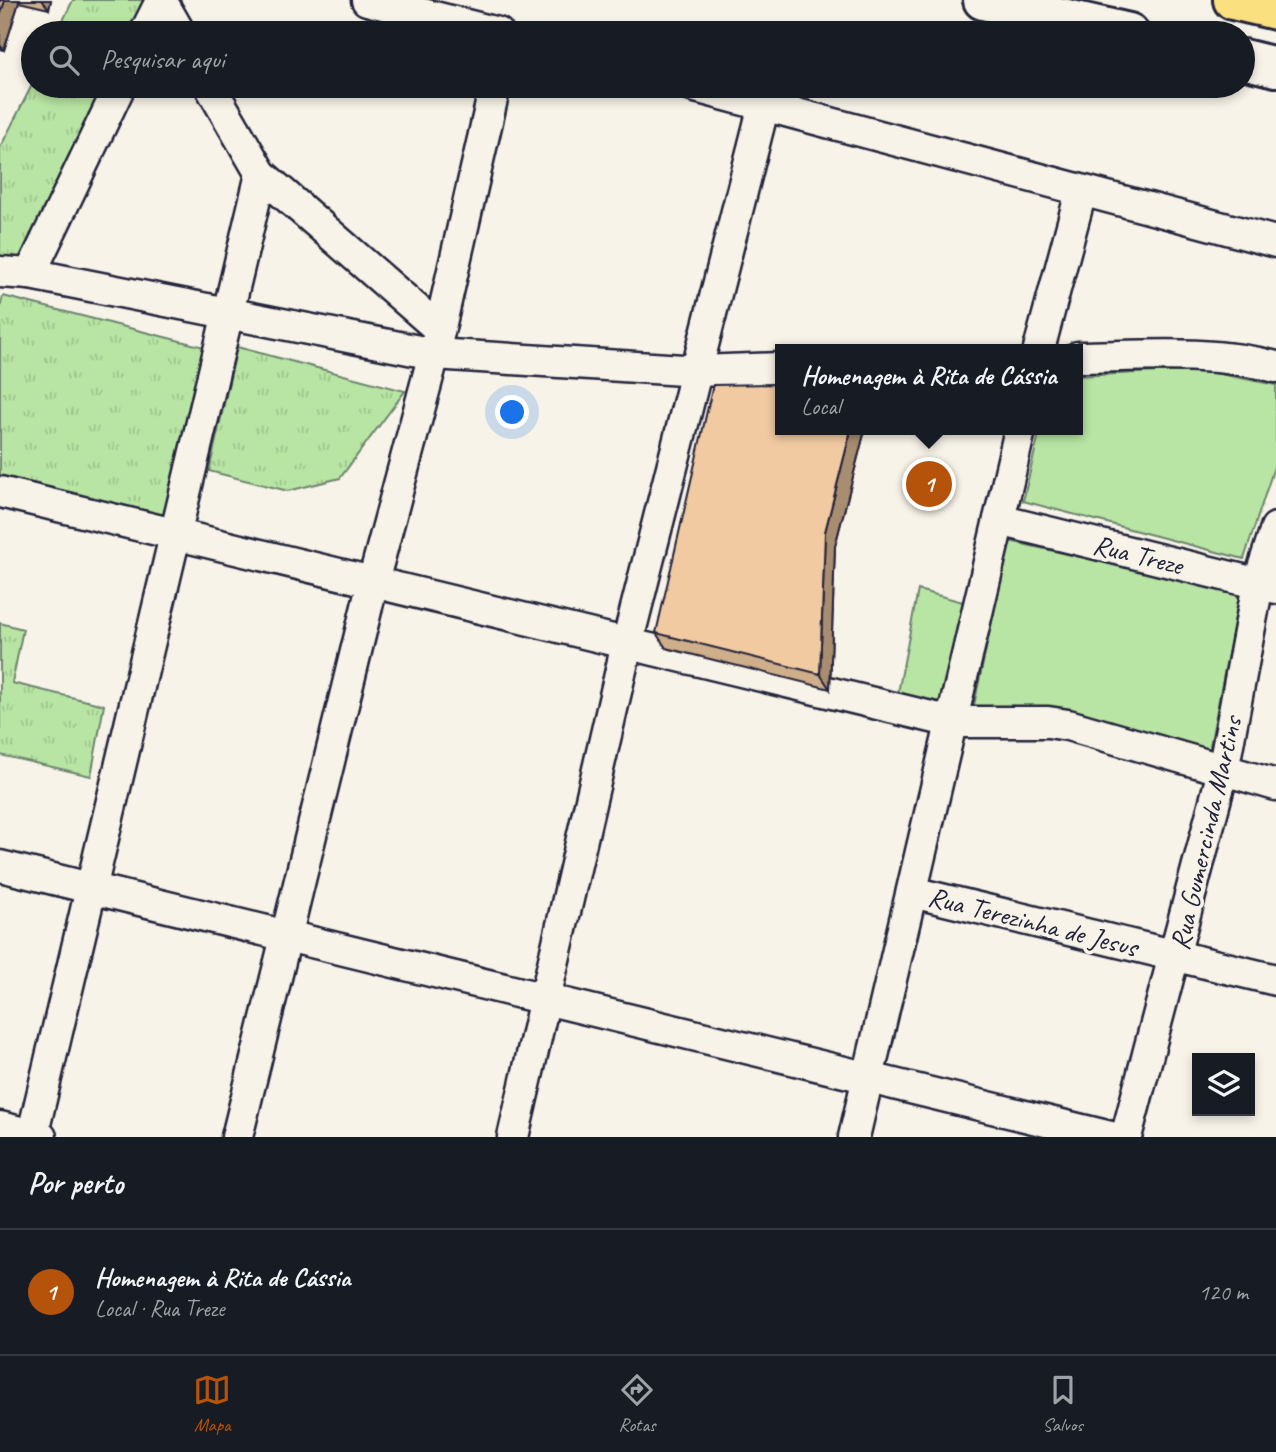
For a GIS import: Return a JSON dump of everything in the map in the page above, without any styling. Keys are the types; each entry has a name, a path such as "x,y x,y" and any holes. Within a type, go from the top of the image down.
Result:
{"highway":[{"path":"1233,0 1276,10"}],"main road":[{"path":"983,0 1076,21"},
{"path":"1255,62 1276,67"}],"street":[{"path":"151,21 161,0"},
{"path":"161,0 173,21"},
{"path":"367,0 450,21"},
{"path":"30,274 114,98"},
{"path":"217,98 261,174 436,342"},
{"path":"237,1137 373,582 436,342 492,98"},
{"path":"737,98 1276,242"},
{"path":"513,1137 627,644 699,371 764,105"},
{"path":"0,1127 35,1136 261,174"},
{"path":"1040,344 1081,192"},
{"path":"0,272 30,274 228,314 436,342 699,371 775,368"},
{"path":"1083,357 1230,358 1276,367"},
{"path":"853,1137 1019,435"},
{"path":"0,492 952,722 1048,722 1090,730 1276,785"},
{"name":"Rua Treze","path":"999,520 1267,586"},
{"name":"Rua Gumercinda Martins","path":"1126,1137 1223,771 1267,586 1276,528"},
{"path":"0,866 1111,1137"},
{"name":"Rua Terezinha de Jesus","path":"912,892 1276,980"}],"green space":[{"path":"73,0 148,0 138,21 63,21"},
{"path":"25,98 102,98 22,263 0,261 0,148"},
{"path":"3,296 204,347 165,520 0,481 0,308"},
{"path":"237,347 405,391 340,478 288,491 209,471"},
{"path":"1199,370 1276,385 1276,461 1244,559 1023,501 1039,435 1083,435 1083,376"},
{"path":"1009,541 1240,593 1209,751 973,710"},
{"path":"918,590 974,605 947,720 896,703"},
{"path":"0,623 23,629 12,683 104,705 91,776 0,755"}],"building":[{"path":"0,0 5,0 0,16"},
{"path":"775,384 775,435 850,435 825,532 820,674 656,633 713,385"}],"place":[{"name":"Homenagem à Rita de Cássia","path":"929,484"}]}
